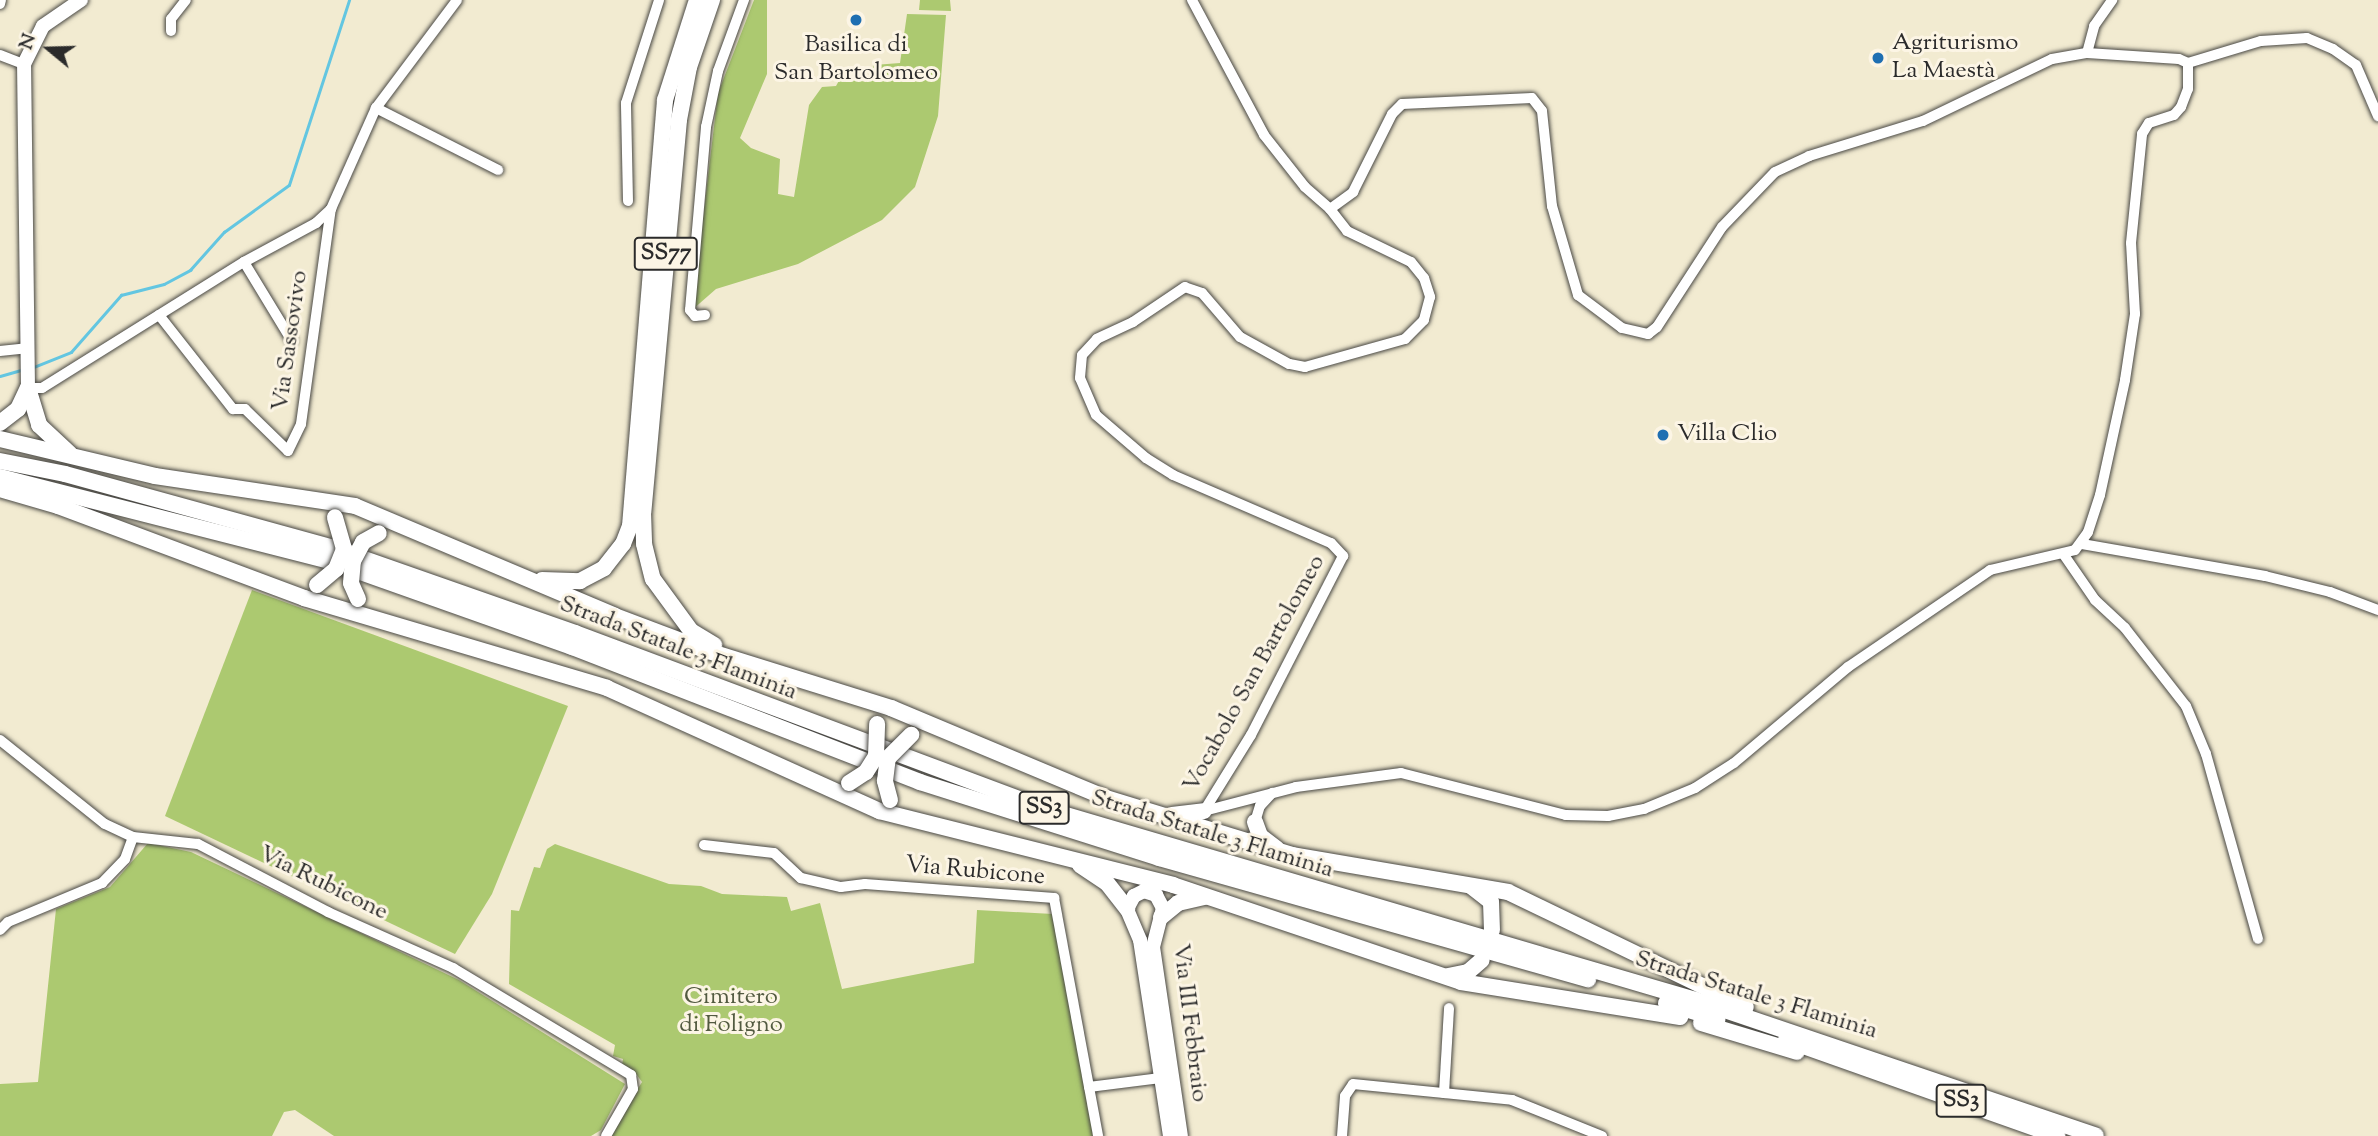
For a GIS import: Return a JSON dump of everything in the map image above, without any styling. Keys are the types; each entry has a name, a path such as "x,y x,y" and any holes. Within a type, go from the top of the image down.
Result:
{"highway":[{"name":"SS77","path":"526,577 580,581 604,568 623,544 630,526 666,100 697,0"},
{"name":"SS77","path":"712,0 689,67 680,120 643,512 644,544 653,579 672,611 691,631 731,655"},
{"path":"0,423 18,409 28,385"},
{"path":"28,385 39,425 76,457"},
{"path":"0,439 189,482 302,496 355,506 628,621 846,696 891,708 1153,814 1292,855 1507,892 1713,993 1867,1061"},
{"name":"Strada Statale 3 Flaminia","path":"0,461 65,474 330,548 575,633 1042,808 1867,1061 2096,1136"},
{"name":"Strada Statale 3 Flaminia","path":"0,477 329,561 572,647 920,782 1159,858 1867,1061 2057,1136"},
{"path":"0,489 58,506 264,583 607,688 822,787 902,818 1059,855 1210,897 1446,976 1510,991 1666,1014 1812,1057 1867,1061"},
{"path":"264,583 304,589 317,585 336,569 344,549 335,517 321,503 302,496"},
{"path":"388,622 358,599 351,583 353,561 363,542 379,533 414,531"},
{"path":"822,787 849,783 866,772 876,756 877,724 862,704 846,696"},
{"path":"902,818 890,800 885,781 888,758 911,735 936,728"},
{"path":"1153,814 1204,811"},
{"path":"1255,822 1266,842 1292,855"},
{"path":"1059,855 1097,875 1127,909"},
{"path":"1460,882 1489,897 1494,911 1492,930"},
{"path":"1161,917 1184,900 1210,897"},
{"path":"1446,976 1468,972 1482,960"}],"main road":[{"path":"28,385 24,64 43,26 81,0"},
{"path":"1161,917 1160,899 1148,891 1135,895 1127,909 1140,940 1170,1136"},
{"name":"Via III Febbraio","path":"1161,917 1154,952 1181,1136"}],"street":[{"path":"171,31 171,19 186,0"},
{"name":"Via Sassovivo","path":"159,315 233,409 245,409 288,451 301,424 331,209 376,108 457,0"},
{"path":"628,201 626,103 659,0"},
{"path":"705,315 695,316 690,310 706,127 718,71 744,0"},
{"name":"Vocabolo San Bartolomeo","path":"1192,0 1264,135 1305,187 1331,209 1342,227 1406,259 1424,278 1430,297 1426,315 1405,339 1320,366 1289,364 1240,337 1202,293 1185,287 1133,322 1097,338 1082,355 1080,366 1096,415 1146,458 1172,475 1331,543 1343,556 1251,735 1204,811"},
{"path":"2087,52 2094,26 2112,0"},
{"path":"1331,209 1353,192 1392,114 1402,104 1532,98 1541,108 1552,206 1578,295 1622,328 1648,334 1722,227 1775,172 1809,156 1905,128 2052,59 2087,52 2179,58 2188,63 2279,38 2314,41 2356,65 2378,116"},
{"path":"0,55 24,64"},
{"path":"2082,544 2117,430 2131,344 2135,314 2131,243 2142,134 2149,123 2174,115 2181,107 2189,81 2188,63"},
{"path":"376,108 498,170"},
{"name":"Via Sassovivo","path":"28,385 42,388 244,262 316,223 331,209"},
{"name":"Via Sassovivo","path":"244,262 292,341"},
{"path":"0,351 29,352"},
{"path":"1204,811 1274,792 1401,773 1566,815 1608,816 1644,809 1695,788 1734,763 1848,667 1990,570 2064,555 2082,544 2265,576 2378,610"},
{"path":"2064,555 2095,600 2125,628 2186,706 2206,754 2258,939"},
{"name":"Via Rubicone","path":"0,740 105,824 133,837 198,844 328,912 453,968 631,1075 633,1090 606,1136"},
{"path":"1227,805 1244,810 1255,822 1262,802 1274,792"},
{"path":"0,930 8,922 102,883 125,859 133,837"},
{"name":"Via Rubicone","path":"704,845 775,853 801,878 841,887 865,884 1054,898 1098,1136"},
{"path":"1444,1093 1449,1008"},
{"path":"1089,1087 1160,1078"},
{"path":"1342,1136 1345,1097 1353,1084 1512,1100 1602,1136"}],"green space":[{"path":"754,0 767,0 767,74 740,138 751,148 780,159 778,194 794,197 809,105 822,87 836,86 841,77 866,82 874,65 900,63 907,14 946,15 938,116 915,187 882,220 798,264 716,289 692,310 718,93"},
{"path":"920,0 950,0 951,11 919,10"},
{"path":"252,590 568,706 492,894 455,954 165,816"},
{"path":"148,843 191,852 459,980 625,1084 601,1130 591,1136 334,1136 295,1110 284,1112 272,1136 0,1136 0,1084 38,1082 56,909 110,887"},
{"name":"Cimitero di Foligno","path":"555,844 669,884 701,886 722,894 787,897 791,911 820,903 842,989 974,963 977,910 1053,914 1094,1136 609,1136 642,1082 634,1071 622,1065 623,1059 613,1056 615,1045 509,984 511,910 519,911 534,867 540,868 547,849"}],"waterway":[{"path":"34,367 71,352 121,295 164,284 190,270 224,232 289,185 349,0"},
{"path":"0,376 24,369"}],"place":[{"name":"Basilica di San Bartolomeo","path":"856,20"},
{"name":"Agriturismo La Maestà","path":"1878,58"},
{"name":"Villa Clio","path":"1663,435"}]}
